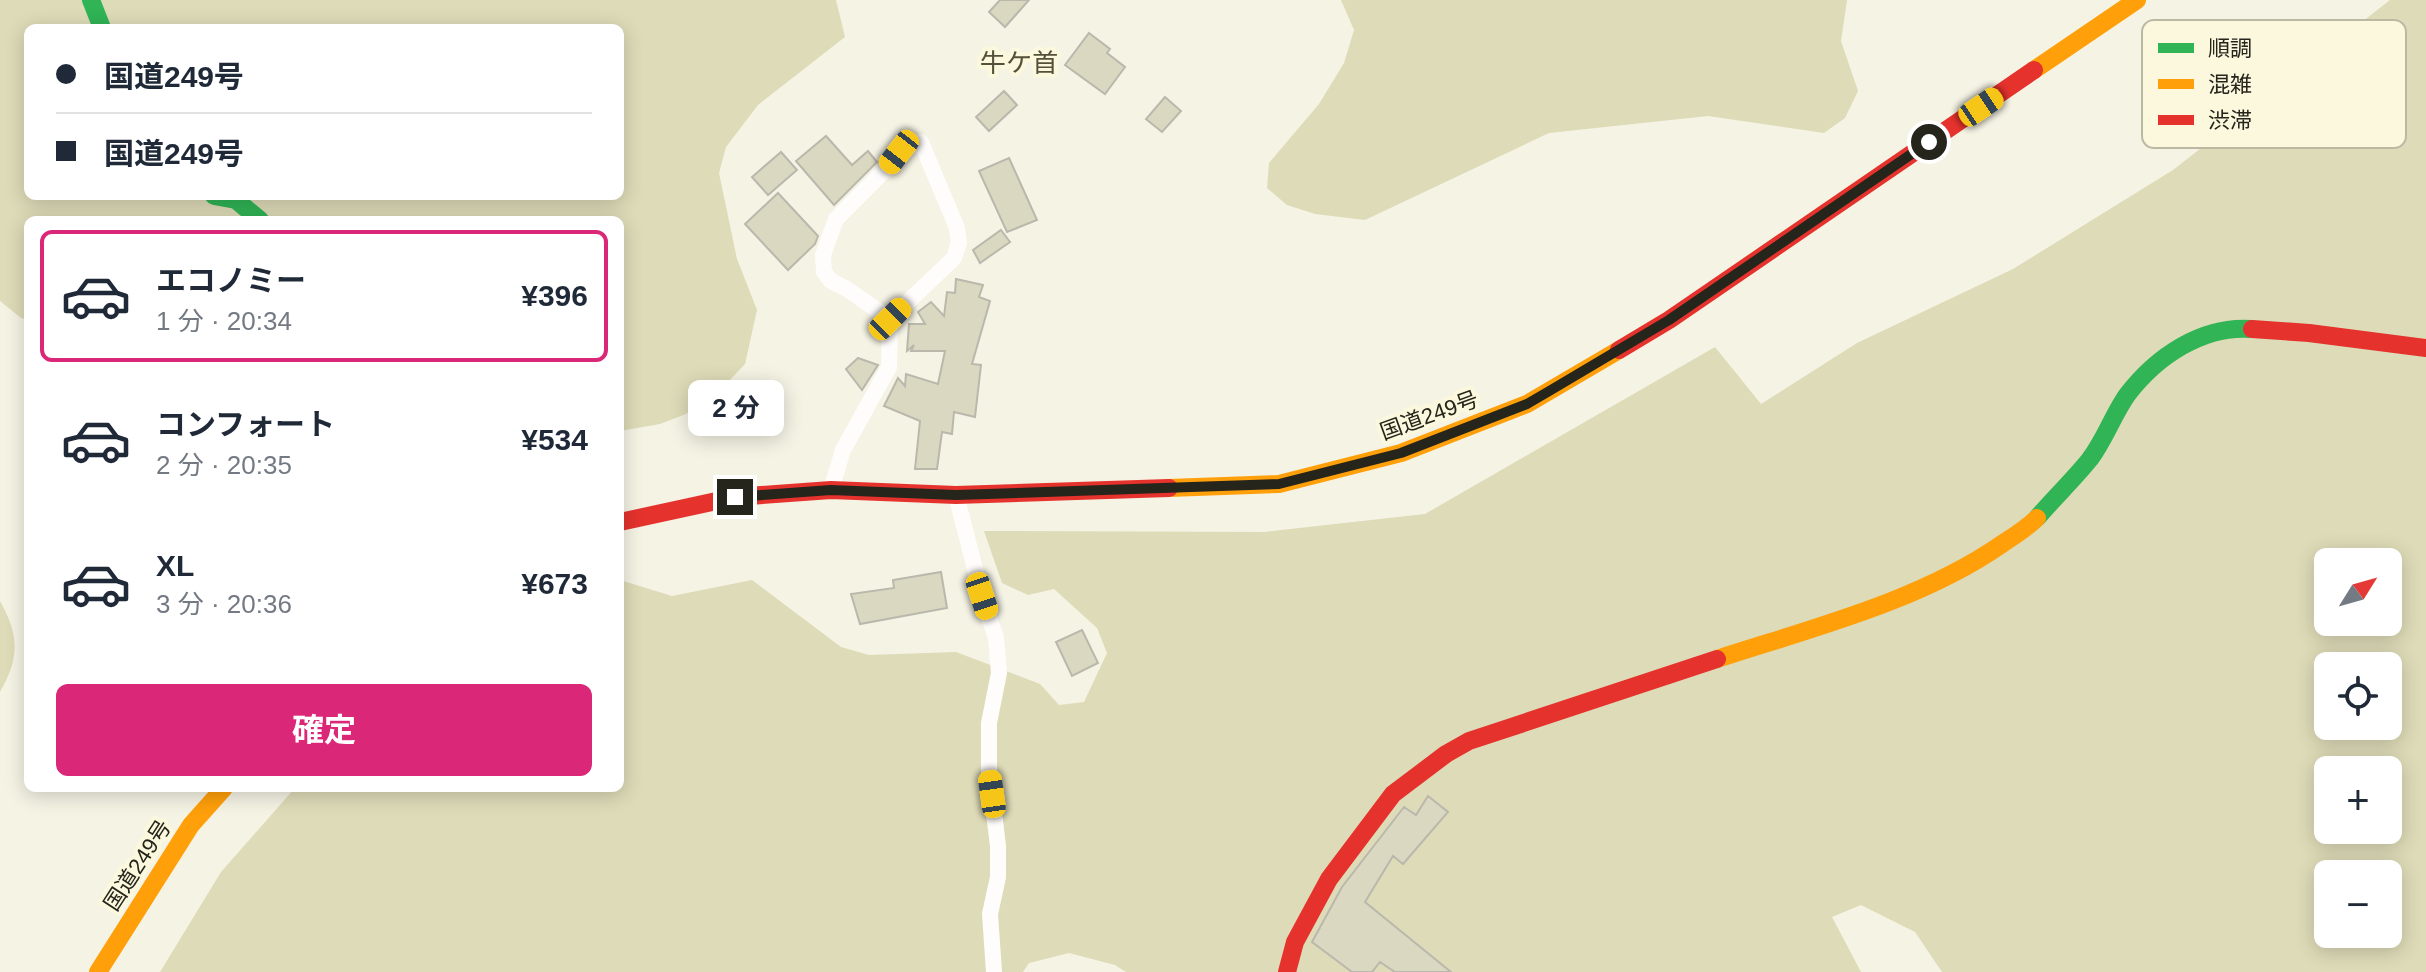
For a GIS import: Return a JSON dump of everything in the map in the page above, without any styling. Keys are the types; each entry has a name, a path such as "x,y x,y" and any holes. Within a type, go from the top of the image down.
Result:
{"main road":[{"path":"91,0 100,24"},
{"name":"国道249号","path":"624,521 735,497 831,490 956,495 1279,484 1401,453 1527,404 1669,320 2137,0"},
{"path":"236,200 255,216"},
{"path":"1287,972 1295,942 1329,879 1393,794 1446,754 1469,741 1851,615 1947,577 1979,560 2031,524 2089,460 2106,436 2126,397 2149,371 2179,348 2205,334 2241,328 2426,348"},
{"name":"国道249号","path":"98,972 191,825 220,792"}],"street":[{"path":"831,490 843,450 889,367 890,319 954,258 959,243 957,228 921,142 899,152 836,219 823,255 824,272 831,281 890,319"},
{"path":"956,495 996,638 999,673 989,723 989,772 997,831 998,877 990,914 994,972"}],"shaded area":[{"path":"0,0 836,0 845,37 758,105 726,147 719,173 737,259 757,310 745,364 728,382 686,414 660,424 624,430 624,216 24,216 24,319 0,301"},
{"path":"1341,0 1847,0 1841,41 1858,91 1845,118 1824,133 1708,116 1549,133 1365,220 1315,214 1287,205 1267,188 1269,163 1319,104 1344,63 1354,30"},
{"path":"2390,0 2426,0 2426,972 1942,972 1915,932 1861,905 1832,917 1861,972 1126,972 1115,965 1069,953 1029,963 1023,972 160,972 221,872 291,792 624,792 624,581 672,596 752,580 841,647 869,655 956,652 1040,684 1059,705 1084,702 1107,653 1097,628 1054,589 1028,595 1002,583 984,531 1264,532 1425,514 1715,347 1761,404 1857,343 2013,269 2173,170 2201,148 2406,148 2406,20 2364,20"},
{"path":"0,601 11,625 15,646 11,668 0,692"}],"building":[{"path":"1000,0 1029,0 1005,27 989,12"},
{"path":"1089,33 1110,49 1107,53 1125,67 1105,94 1065,65"},
{"path":"1004,91 1017,105 989,131 976,117"},
{"path":"1165,97 1181,111 1162,132 1146,119"},
{"path":"826,136 852,165 868,151 877,162 834,205 796,161"},
{"path":"781,152 797,170 768,195 752,177"},
{"path":"1009,158 1037,220 1007,232 979,171"},
{"path":"778,193 818,236 815,244 788,270 745,224"},
{"path":"1001,230 1010,242 980,263 973,250"},
{"path":"956,279 983,285 979,297 990,301 972,364 981,365 975,417 954,412 952,434 942,432 937,469 915,469 920,421 884,406 898,378 905,386 906,374 938,384 945,351 911,351 914,345 907,351 909,324 925,324 918,312 931,302 944,316 947,292 955,293"},
{"path":"858,358 878,365 862,390 846,369"},
{"path":"941,572 947,608 860,624 851,594 894,588 893,580"},
{"path":"1082,630 1098,663 1072,676 1056,642"},
{"path":"1428,796 1448,812 1403,864 1393,856 1365,902 1451,972 1395,972 1380,962 1372,972 1352,972 1312,942 1342,887 1404,807 1416,815"}],"traffic: fast":[{"path":"91,0 100,24"},
{"path":"236,200 255,216"},
{"path":"2037,518 2090,459 2127,395 2152,368 2166,356 2198,338 2215,332 2252,329"}],"traffic: slow":[{"path":"2034,70 2137,0"},
{"path":"1169,488 1279,484 1401,453 1527,404 1619,350"},
{"path":"1717,659 1864,611 1936,582 2016,535 2037,518"},
{"path":"98,972 191,825 220,792"}],"traffic: jam":[{"path":"1619,350 1669,320 2034,70"},
{"path":"2252,329 2426,348"},
{"path":"624,521 735,497 831,490 956,495 1169,488"},
{"path":"1287,972 1295,942 1329,879 1393,794 1446,754 1469,741 1717,659"}],"district":[{"name":"牛ケ首","path":"1019,63"}],"route":[{"path":"735,497 831,490 956,495 1279,484 1401,453 1527,404 1551,390 1669,320 1929,142"}]}
